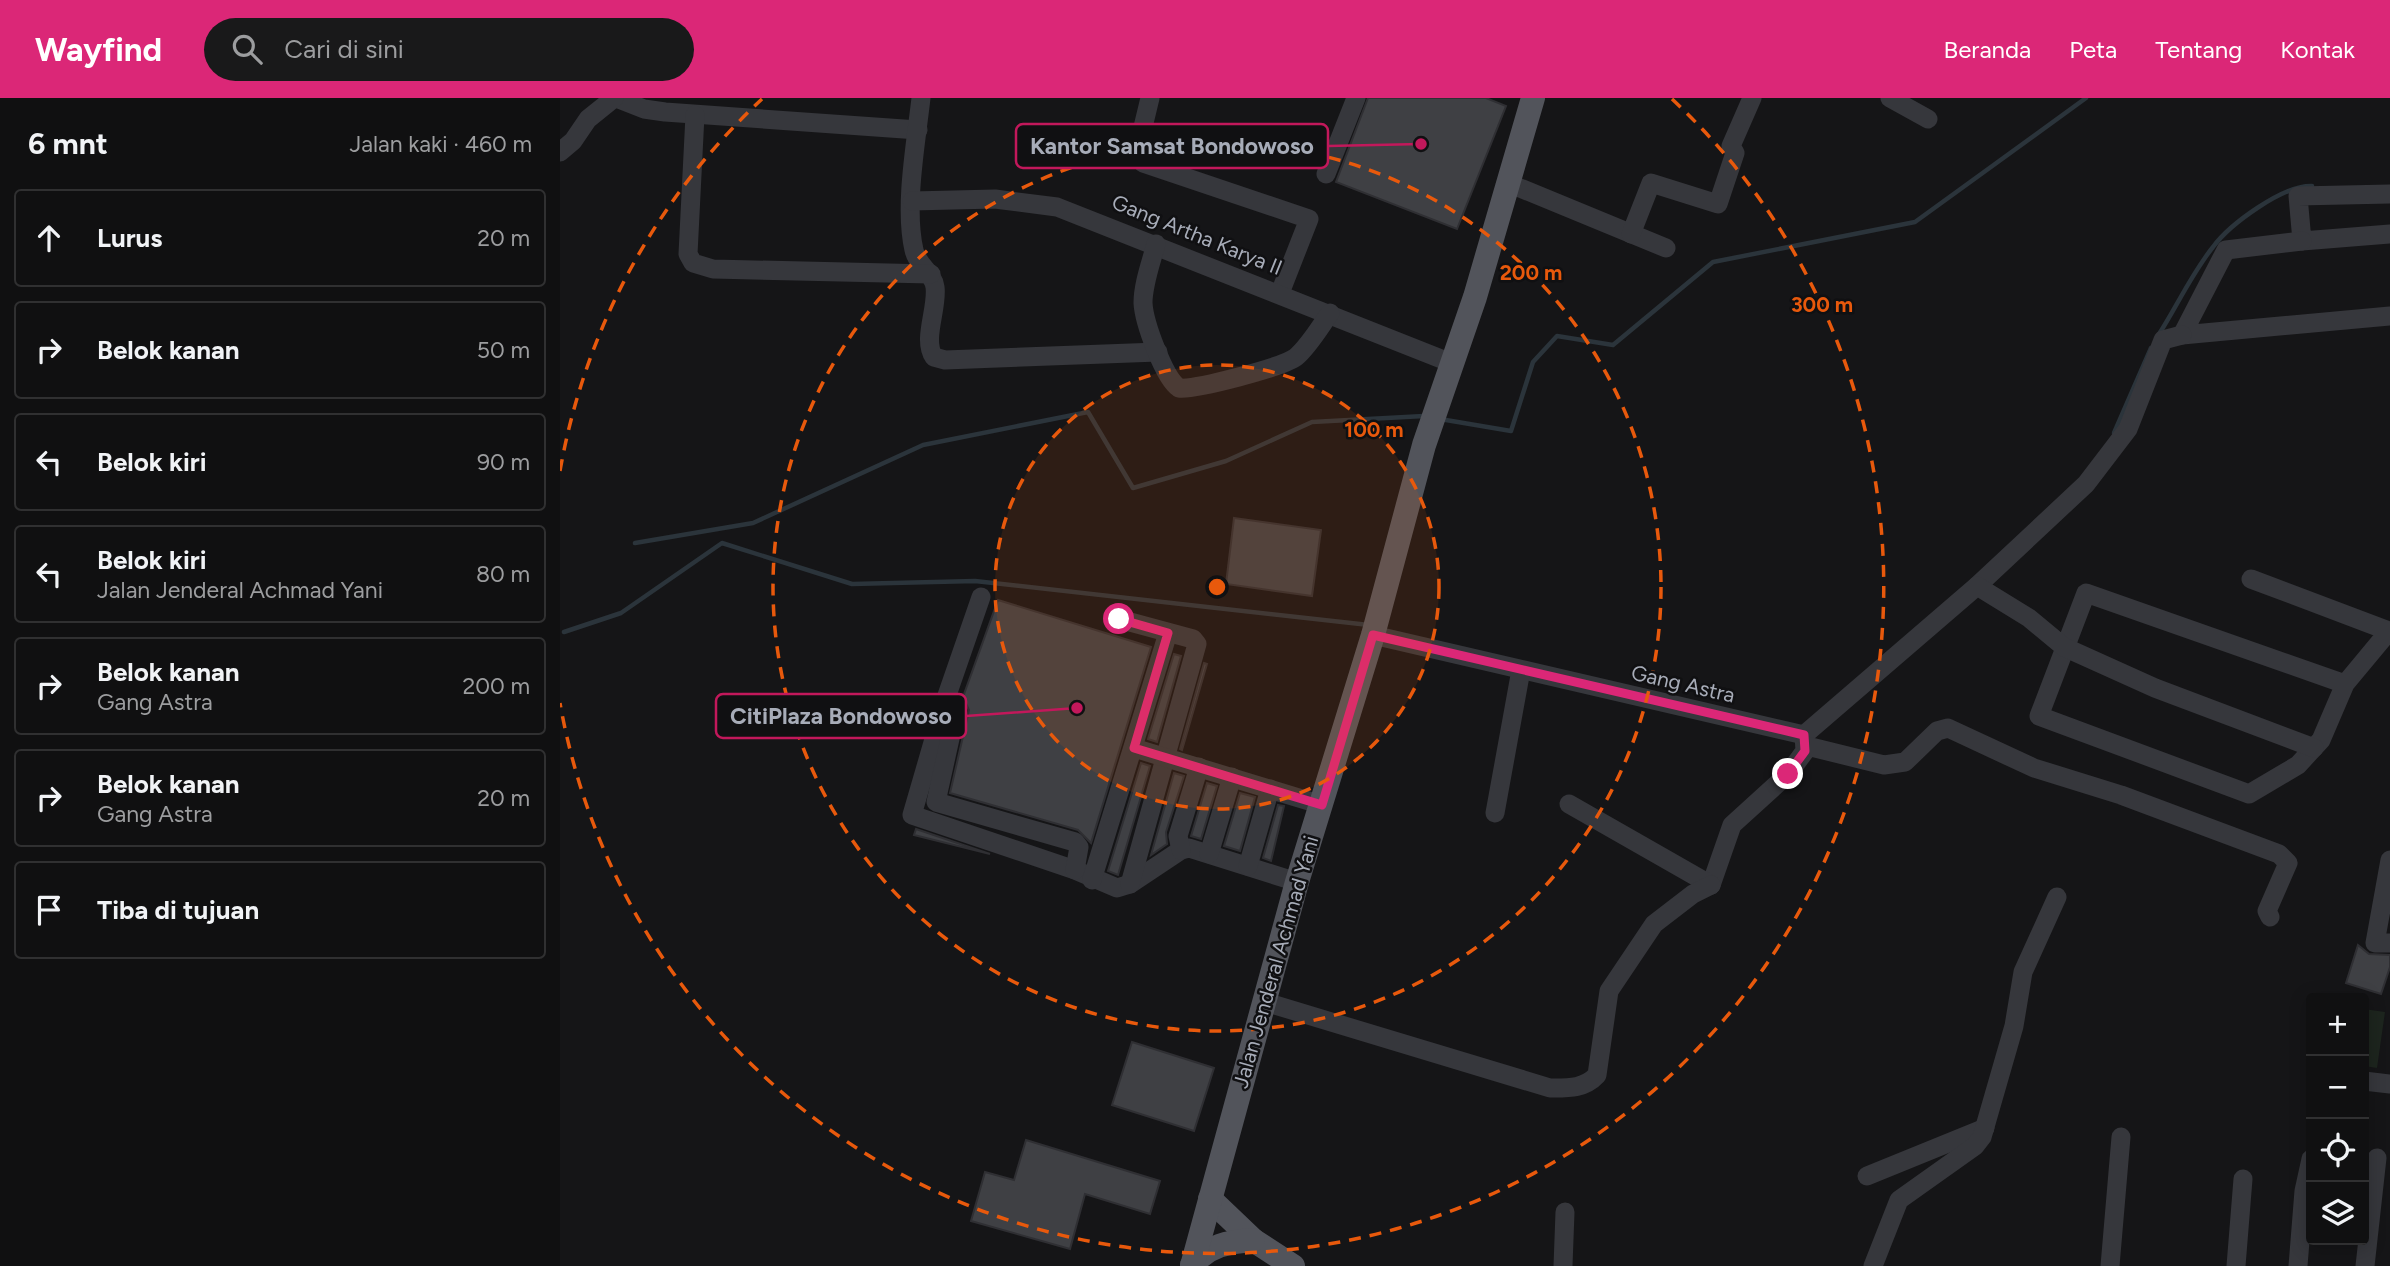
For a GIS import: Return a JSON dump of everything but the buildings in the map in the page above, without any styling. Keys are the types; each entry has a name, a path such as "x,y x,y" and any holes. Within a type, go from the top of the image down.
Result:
{"main road":[{"name":"Jalan Jenderal Achmad Yani","path":"1192,1265 1297,882 1375,625 1424,444 1454,364 1533,98"},
{"path":"1210,1199 1253,1240 1291,1266"},
{"path":"1192,1265 1203,1252 1214,1247 1253,1240"}],"street":[{"path":"560,152 573,141 596,111 615,98 645,109 695,115 918,130"},
{"path":"921,98 912,201 913,247 916,257 931,275 936,299 930,350 937,359 1158,352"},
{"path":"1150,98 1137,152 1143,163 1309,219 1280,293"},
{"path":"1326,174 1356,98"},
{"path":"1632,234 1651,183 1718,204 1735,153 1731,146 1752,98"},
{"path":"1890,98 1928,119"},
{"path":"695,115 688,254 693,263 713,269 931,275"},
{"path":"1508,183 1666,248"},
{"path":"2302,241 2298,196 2390,194"},
{"name":"Gang Artha Karya II","path":"912,201 995,199 1057,207 1454,364"},
{"path":"2182,335 2226,250 2390,234"},
{"path":"1156,244 1143,302 1144,314 1173,384 1179,388 1198,387 1296,356 1330,313"},
{"path":"1265,1002 1550,1088 1575,1087 1589,1083 1597,1075 1609,992 1641,942 1670,910 1711,885 1732,825 1788,774 1805,740 2086,484 2128,429 2163,340 2182,335 2390,316"},
{"path":"2250,579 2389,631 2345,684 2321,740 2298,765 2249,794 2039,716 2086,593 2345,684"},
{"path":"1977,586 2029,618 2064,647 2155,688 2314,748"},
{"path":"981,597 911,809 915,817 1117,888 1130,884 1181,850 1189,848 1297,882"},
{"path":"1119,619 1193,639 1197,644 1130,884"},
{"name":"Gang Astra","path":"1375,625 1521,670 1805,740 1884,765 1905,762 1937,731 1952,729 2034,768 2121,795 2279,854 2288,863 2267,911 2270,917"},
{"path":"1083,875 1134,748 1168,633"},
{"path":"1494,813 1521,670"},
{"path":"930,822 957,707 945,701"},
{"path":"1134,748 1322,805"},
{"path":"1181,850 1178,836 1199,767"},
{"path":"1209,854 1232,777"},
{"path":"1248,866 1270,789"},
{"path":"936,802 1075,842 1079,847 1083,875"},
{"path":"1569,804 1711,885"},
{"path":"2390,860 2375,943 2390,943"},
{"path":"1873,1266 1899,1200 1975,1146 1985,1128 2014,1026 2024,972 2057,897"},
{"path":"2369,1082 2390,1084"},
{"path":"1867,1176 1985,1128"},
{"path":"2110,1266 2121,1137"},
{"path":"2365,1266 2377,1158"},
{"path":"2236,1266 2243,1179"},
{"path":"2298,1266 2306,1182"},
{"path":"1563,1266 1565,1212"}],"shaded area":[{"path":"2369,1010 2385,1012 2377,1068 2369,1067"}],"waterway":[{"path":"1440,419 1511,431 1533,362 1557,336 1613,345 1713,262 1915,222 2086,98"},
{"path":"2159,334 2198,268 2221,238 2258,207 2287,192 2312,186"},
{"path":"2114,433 2151,348"},
{"path":"635,543 753,523 923,445 1088,412 1133,488 1226,461 1312,422 1424,416"},
{"path":"564,632 621,613 722,543 852,584 975,581 1369,625"}],"place":[{"name":"Kantor Samsat Bondowoso","path":"1421,144"},
{"name":"CitiPlaza Bondowoso","path":"1077,708"}],"route":[{"path":"1119,619 1168,633 1134,748 1322,805 1373,635 1804,735 1807,746 1805,751 1788,774"}]}
